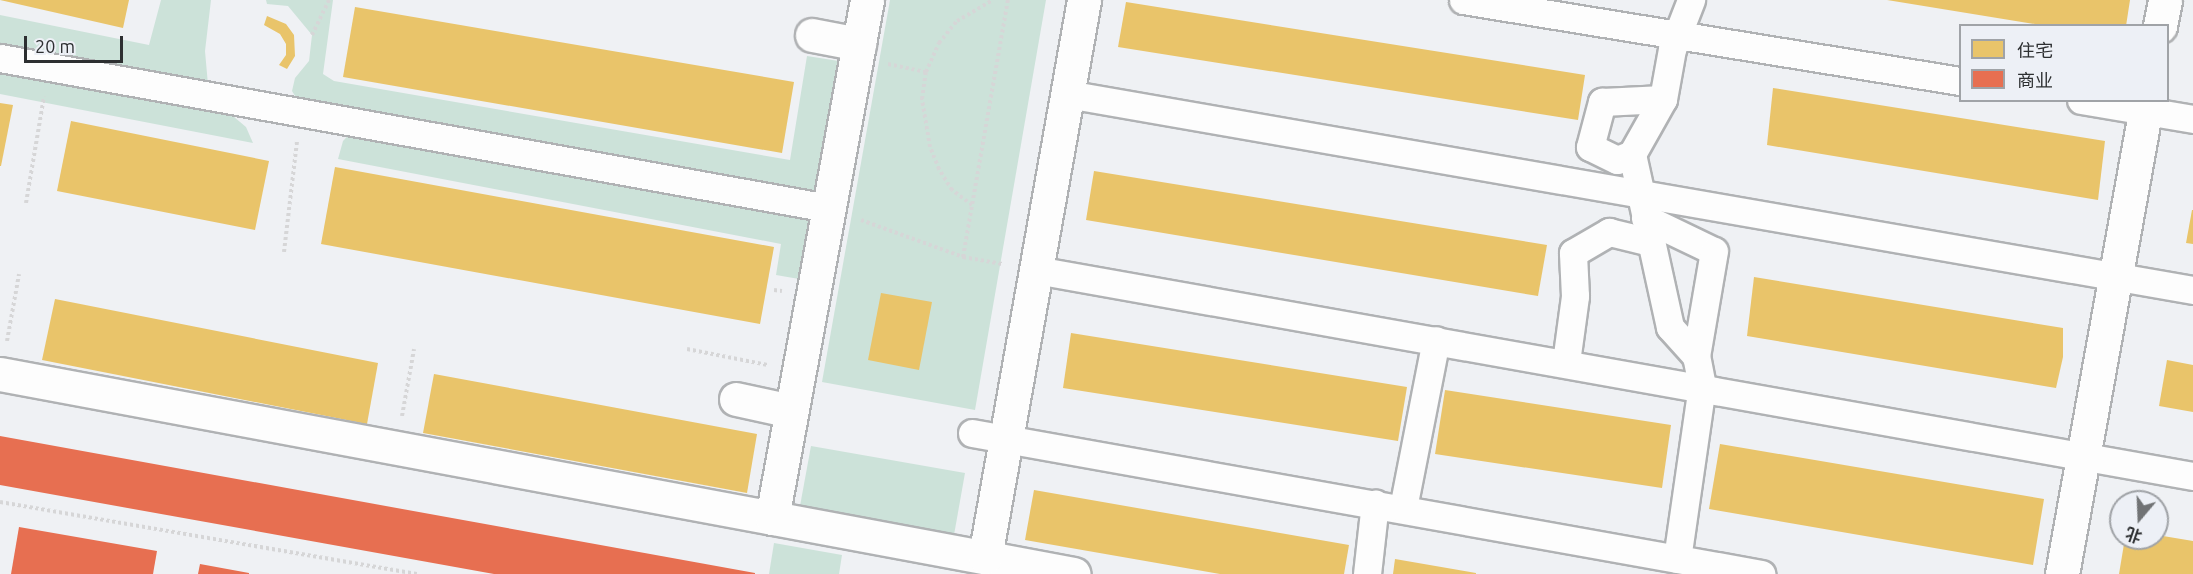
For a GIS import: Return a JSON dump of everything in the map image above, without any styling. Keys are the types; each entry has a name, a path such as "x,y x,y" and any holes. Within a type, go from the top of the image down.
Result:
{"street":[{"path":"772,518 867,0"},
{"path":"984,557 1084,0"},
{"path":"1462,0 1959,81"},
{"path":"1663,99 1602,102 1590,147 1617,160 1632,154 1663,99 1677,35 1691,0"},
{"path":"2160,24 2165,0"},
{"path":"812,35 859,44"},
{"path":"0,58 828,208"},
{"path":"1067,94 1645,218 2116,277 2193,290"},
{"path":"2103,102 2146,106 2193,119"},
{"path":"2062,574 2146,106"},
{"path":"1632,154 1670,327 1696,356"},
{"path":"1566,362 1575,296 1573,253 1609,232 1645,218 1714,251 1696,356 1702,386 1677,559"},
{"path":"1036,270 1702,386 2193,476"},
{"path":"1404,508 1436,340"},
{"path":"1,374 1074,574"},
{"path":"736,399 791,411"},
{"path":"972,433 1005,441 1404,508 1761,574"},
{"path":"1367,574 1375,503"}],"path":[{"path":"312,35 328,0"},
{"path":"972,205 952,189 939,169 930,147 922,99 926,72 939,43 957,21 993,0"},
{"path":"963,257 1008,0"},
{"path":"26,203 46,87"},
{"path":"284,252 298,135"},
{"path":"828,208 963,257 1036,270"},
{"path":"1,374 19,274"},
{"path":"397,448 414,349"},
{"path":"687,349 761,363"},
{"path":"0,502 417,574"}],"green space":[{"path":"161,0 211,0 205,51 209,96 246,127 253,143 0,94 0,15 149,45"},
{"path":"266,0 333,0 323,74 334,81 790,160 807,56 845,62 805,280 776,275 781,244 338,159 343,141 359,124 306,114 292,91 295,78 309,61 312,35 288,6 267,4"},
{"path":"890,0 1046,0 975,410 822,382"},
{"path":"811,446 965,473 954,535 936,539 817,518 800,506"},
{"path":"774,543 842,555 839,574 769,574"}],"building: 住宅":[{"path":"0,0 129,0 123,28"},
{"path":"1887,0 2130,0 2126,24 2035,24"},
{"path":"1126,2 1585,75 1578,120 1118,47"},
{"path":"355,7 794,82 782,153 343,77"},
{"path":"267,16 286,24 294,35 295,56 287,69 279,65 286,55 286,44 280,34 264,25"},
{"path":"1773,88 2105,141 2098,200 1767,145"},
{"path":"0,103 13,105 1,166 0,166"},
{"path":"71,121 269,161 255,230 57,191"},
{"path":"335,167 774,247 760,324 321,244"},
{"path":"1094,171 1547,245 1538,296 1086,220"},
{"path":"2193,210 2193,244 2186,243"},
{"path":"1754,277 2063,328 2063,357 2056,388 1747,336"},
{"path":"881,293 932,302 919,370 868,360"},
{"path":"55,299 378,363 367,424 42,360"},
{"path":"1071,333 1407,387 1398,441 1063,388"},
{"path":"2167,360 2193,365 2193,412 2159,406"},
{"path":"434,374 757,434 747,493 423,433"},
{"path":"1445,390 1671,425 1662,488 1435,454"},
{"path":"1720,444 2044,499 2033,565 1709,509"},
{"path":"1034,490 1349,545 1344,574 1220,574 1025,540"},
{"path":"2169,537 2193,541 2193,574 2119,574 2123,550 2169,550"},
{"path":"1395,559 1476,573 1476,574 1393,574"}],"building: 商业":[{"path":"0,436 755,574 494,574 0,485"},
{"path":"19,527 157,551 153,574 11,574"},
{"path":"200,564 249,573 249,574 198,574"}]}
